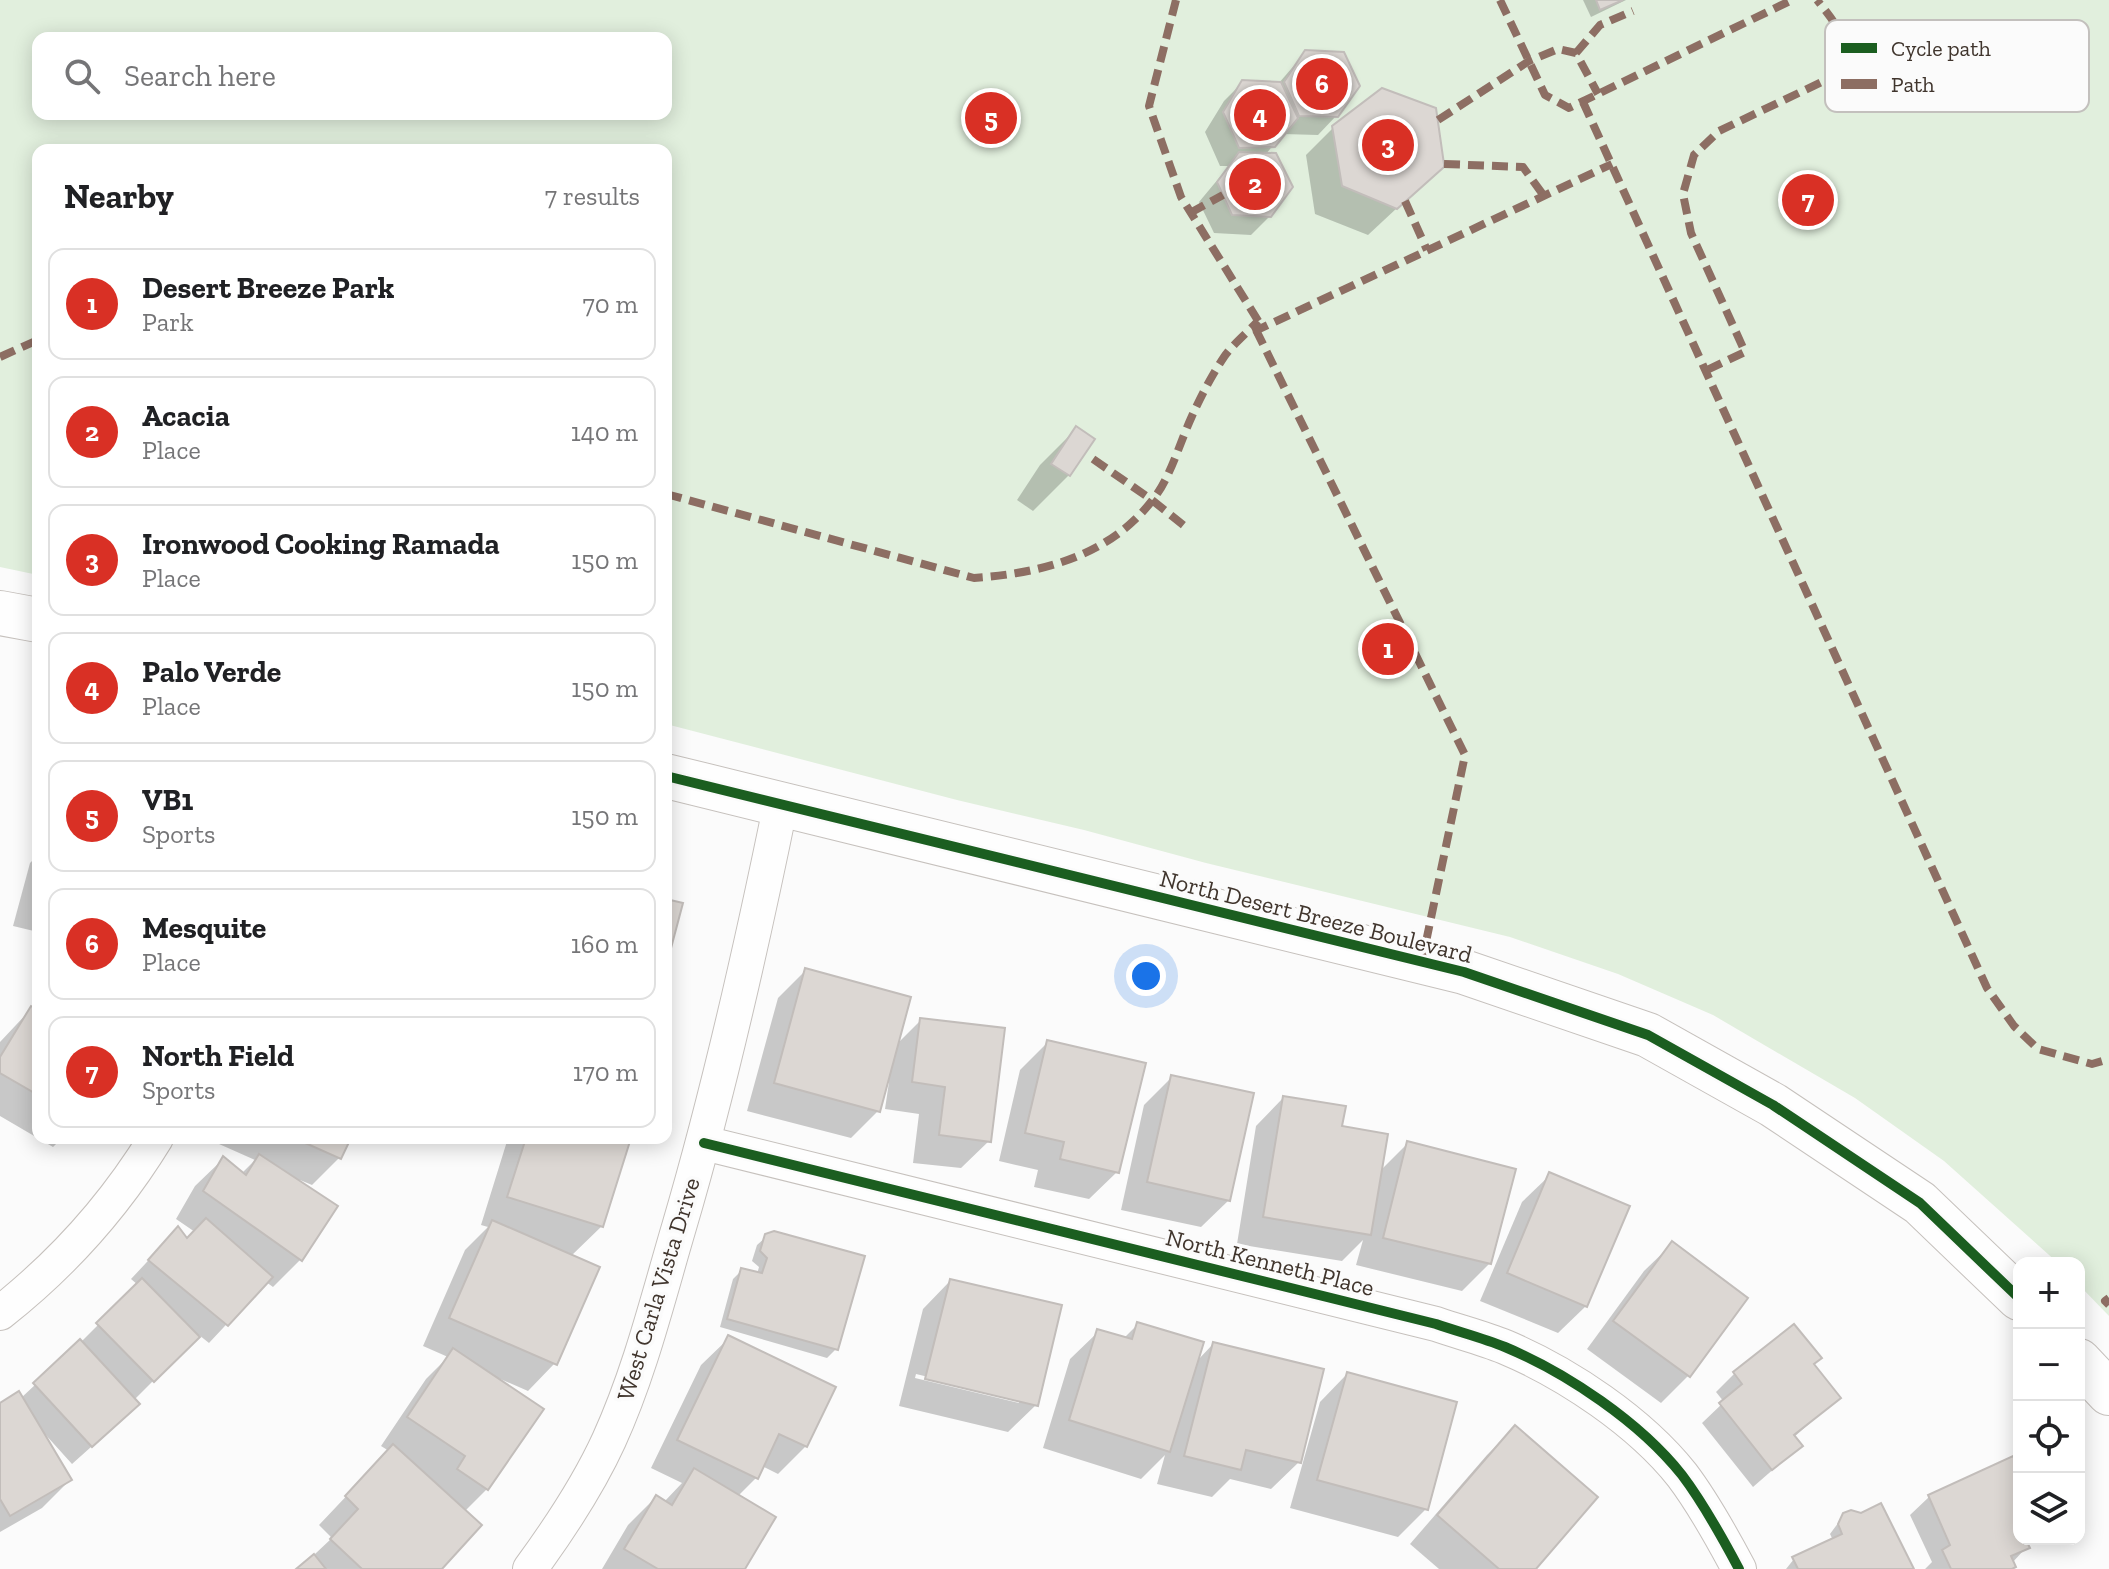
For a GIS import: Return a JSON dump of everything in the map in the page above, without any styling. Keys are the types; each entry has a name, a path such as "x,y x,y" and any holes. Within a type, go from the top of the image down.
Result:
{"street":[{"path":"0,613 32,619"},
{"name":"North Desert Breeze Boulevard","path":"672,777 1464,972 1648,1035 1773,1105 1920,1203 2013,1292"},
{"name":"West Carla Vista Drive","path":"530,1569 562,1523 609,1439 639,1362 704,1143 781,803"},
{"name":"North Kenneth Place","path":"704,1143 1436,1324 1507,1348 1578,1385 1642,1434 1681,1474 1739,1569"},
{"path":"0,1313 64,1255 101,1214 152,1144"},
{"path":"2085,1367 2109,1393"}],"green space":[{"path":"0,0 2109,0 2109,1316 2085,1291 2085,1257 2051,1257 1944,1161 1855,1098 1713,1015 1618,974 1510,937 1206,863 672,726 672,144 32,144 32,574 0,567"}],"building":[{"path":"1596,0 1623,0 1600,10"},
{"path":"1305,50 1344,52 1360,86 1338,117 1299,116 1284,82"},
{"path":"1242,80 1281,82 1298,118 1275,147 1239,148 1223,112"},
{"path":"1382,88 1436,108 1444,164 1397,209 1342,186 1332,126"},
{"path":"1239,152 1276,153 1293,187 1271,217 1232,215 1217,182"},
{"path":"1076,426 1095,439 1070,476 1051,464"},
{"path":"672,900 683,903 672,944"},
{"path":"805,968 911,997 880,1112 774,1083"},
{"path":"32,1007 32,1092 0,1073 0,1057"},
{"path":"920,1018 1005,1028 991,1142 939,1135 945,1087 912,1082"},
{"path":"1047,1040 1146,1063 1119,1173 1060,1159 1064,1142 1025,1133"},
{"path":"1171,1075 1254,1093 1230,1201 1147,1182"},
{"path":"1283,1096 1346,1106 1342,1126 1388,1134 1371,1235 1263,1217"},
{"path":"1407,1141 1516,1169 1491,1264 1383,1238"},
{"path":"307,1144 348,1144 341,1159"},
{"path":"524,1144 629,1144 603,1227 507,1197"},
{"path":"259,1154 338,1206 302,1261 203,1191 223,1156 246,1175"},
{"path":"1549,1172 1630,1206 1587,1307 1507,1273"},
{"path":"206,1218 273,1277 228,1326 148,1260 178,1226 187,1238"},
{"path":"492,1220 600,1267 557,1365 449,1318"},
{"path":"774,1231 865,1256 838,1350 727,1319 741,1268 762,1273 767,1258 760,1251 765,1234"},
{"path":"1672,1241 1748,1298 1690,1377 1613,1321"},
{"path":"142,1278 200,1337 154,1382 96,1323"},
{"path":"950,1279 1062,1305 1038,1406 925,1379"},
{"path":"1137,1322 1204,1342 1170,1452 1069,1420 1097,1329 1132,1339"},
{"path":"1794,1324 1822,1358 1814,1364 1841,1398 1794,1435 1803,1446 1772,1470 1719,1403 1742,1384 1733,1372"},
{"path":"728,1335 836,1387 807,1447 779,1434 758,1479 677,1440"},
{"path":"80,1339 140,1404 92,1447 33,1383"},
{"path":"1213,1342 1324,1369 1301,1463 1246,1450 1241,1470 1184,1456"},
{"path":"453,1348 544,1409 488,1490 457,1469 465,1456 407,1417"},
{"path":"1347,1372 1457,1402 1428,1510 1317,1480"},
{"path":"19,1391 72,1480 10,1516 0,1499 0,1403"},
{"path":"1515,1425 1598,1497 1536,1569 1499,1569 1437,1515"},
{"path":"393,1444 482,1525 442,1569 362,1569 330,1539 358,1509 345,1496"},
{"path":"2013,1456 2013,1545 2028,1545 2030,1548 2011,1556 2016,1567 2012,1569 1951,1569 1942,1550 1950,1545 1928,1495"},
{"path":"694,1468 776,1517 745,1569 658,1569 624,1549 656,1495 672,1505"},
{"path":"1881,1503 1914,1569 1798,1569 1792,1557 1842,1534 1838,1524 1843,1513 1851,1510 1861,1513"},
{"path":"314,1554 326,1569 296,1569"}],"marked path":[{"path":"1176,0 1149,106 1181,197 1262,327"},
{"path":"1500,0 1545,95 1569,108 1792,0"},
{"path":"1817,0 1832,20"},
{"path":"1576,53 1600,25 1633,11"},
{"path":"1438,120 1529,61 1558,49 1576,53 1598,94"},
{"path":"1707,370 1745,352 1691,233 1683,194 1694,155 1719,131 1825,80"},
{"path":"1583,102 1987,988 2014,1026 2038,1049 2092,1064 2109,1059"},
{"path":"1444,164 1523,167 1544,196"},
{"path":"1253,332 1612,164"},
{"path":"1190,213 1223,195"},
{"path":"1405,201 1427,250"},
{"path":"672,496 974,578 1051,565 1099,546 1140,515 1162,486 1195,408 1215,371 1228,352 1258,321"},
{"path":"1256,330 1465,755 1422,961"},
{"path":"0,357 32,343"},
{"path":"1093,459 1187,528"},
{"path":"2109,1298 2105,1301 2109,1305"}],"cycle path":[{"path":"672,777 1464,972 1648,1035 1773,1105 1920,1203 2013,1292"},
{"path":"704,1143 1436,1324 1505,1347 1577,1385 1645,1436 1690,1486 1739,1569"}],"place":[{"name":"Mesquite","path":"1322,84"},
{"name":"Palo Verde","path":"1260,115"},
{"name":"VB1","path":"991,118"},
{"name":"Ironwood Cooking Ramada","path":"1388,145"},
{"name":"Acacia","path":"1255,184"},
{"name":"North Field","path":"1808,200"},
{"name":"Desert Breeze Park","path":"1388,649"}]}
